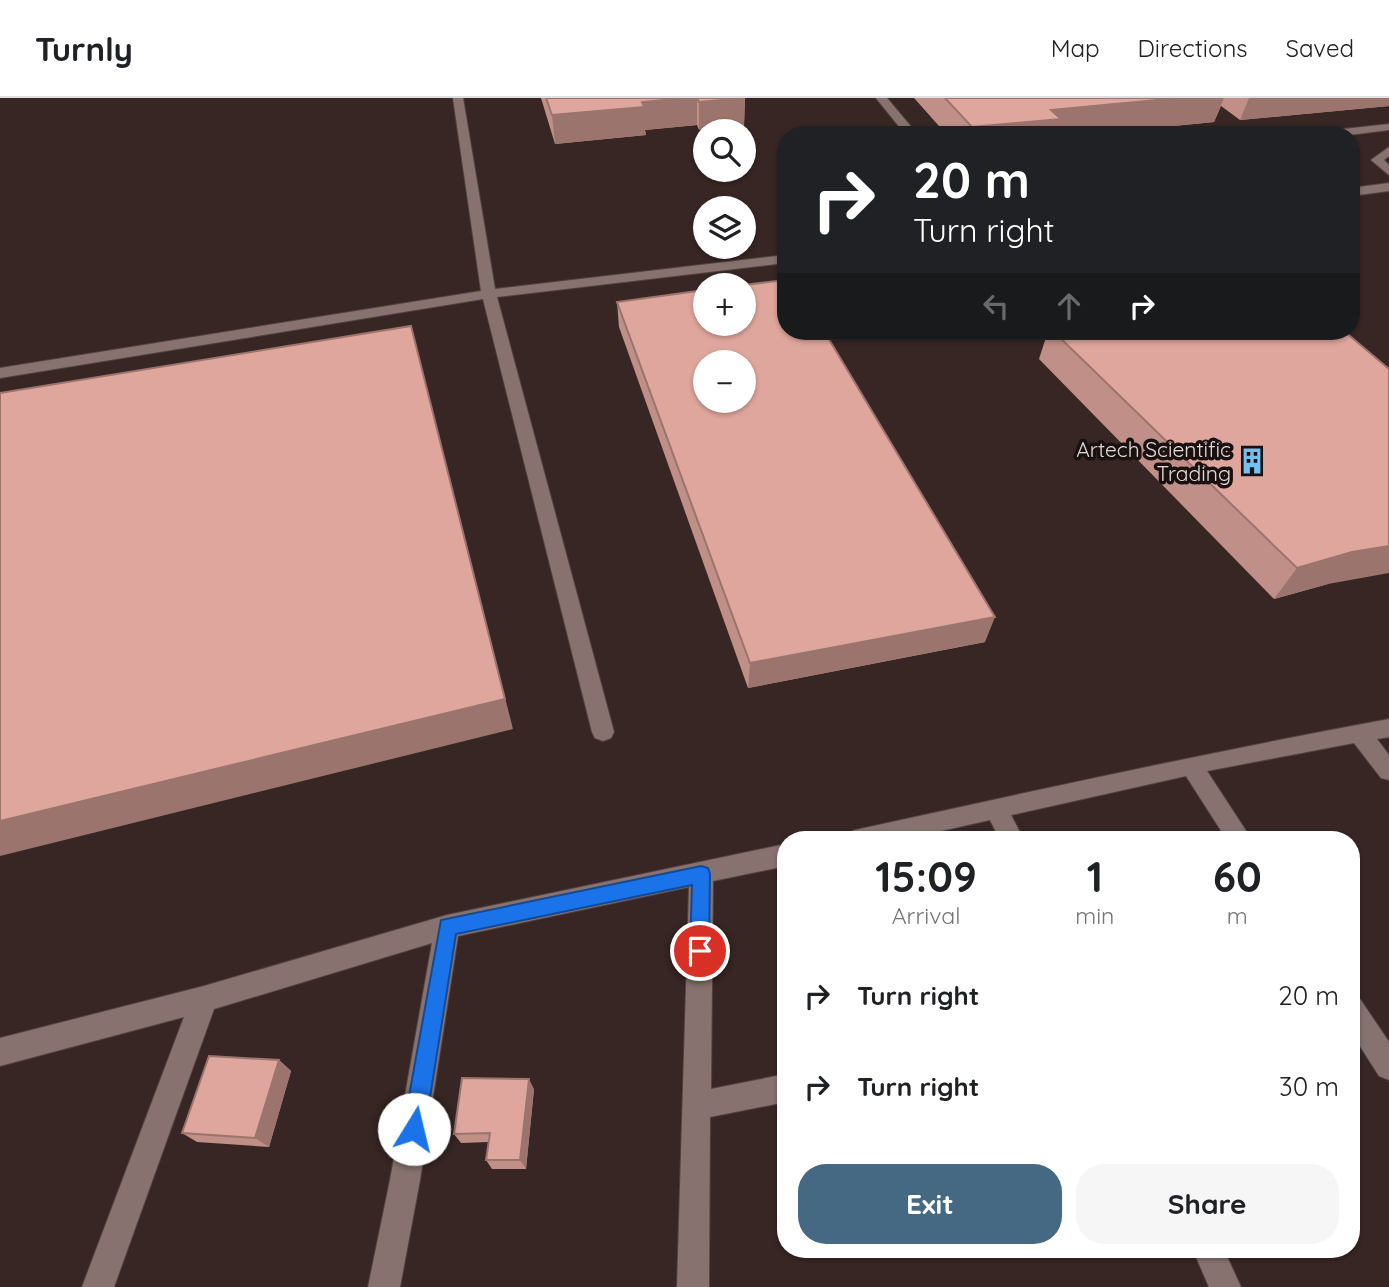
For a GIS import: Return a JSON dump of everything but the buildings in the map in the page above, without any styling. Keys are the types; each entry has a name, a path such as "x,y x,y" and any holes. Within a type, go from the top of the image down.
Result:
{"street":[{"path":"458,98 489,294 603,732"},
{"path":"881,98 904,126"},
{"path":"1360,130 1389,127"},
{"path":"1389,150 1377,160 1389,171"},
{"path":"1360,191 1389,187"},
{"path":"0,373 489,294 777,260"},
{"path":"895,831 1191,765 1389,728"},
{"path":"1359,733 1389,771"},
{"path":"1191,765 1235,831"},
{"path":"996,808 1008,831"},
{"path":"0,1052 204,999 447,927 777,857"},
{"path":"693,1287 701,874"},
{"path":"384,1287 405,1180 447,927"},
{"path":"98,1287 204,999"},
{"path":"1360,1022 1389,1066"},
{"path":"697,1106 777,1090"},
{"path":"1212,1258 1225,1287"}],"place":[{"name":"Artech Scientific Trading","path":"1252,461"}],"route":[{"path":"414,1129 447,927 701,874 700,951"}]}
